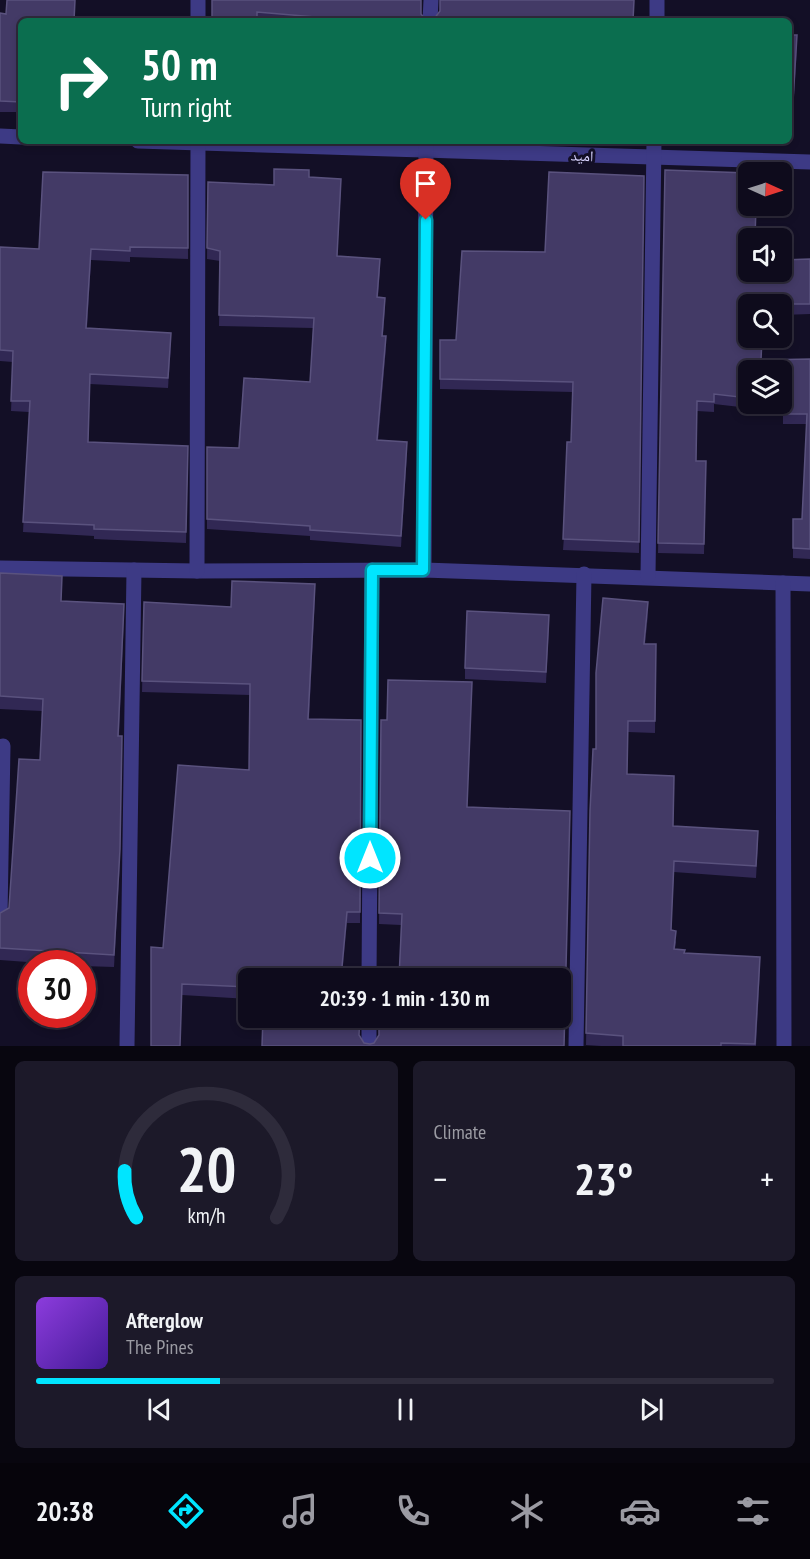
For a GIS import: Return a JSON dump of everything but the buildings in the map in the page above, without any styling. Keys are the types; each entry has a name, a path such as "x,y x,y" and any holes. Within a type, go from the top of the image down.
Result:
{"street":[{"path":"198,0 198,18"},
{"path":"430,18 431,0"},
{"path":"657,0 657,18"},
{"path":"0,136 18,137"},
{"path":"197,571 198,144"},
{"name":"امید","path":"312,144 426,146 654,158 810,162"},
{"path":"648,576 654,144"},
{"path":"423,570 426,146"},
{"path":"0,568 197,571 423,570 648,576 810,584"},
{"path":"127,1046 134,570"},
{"path":"369,968 372,570"},
{"path":"576,1046 584,574"},
{"path":"783,582 784,1046"},
{"path":"0,916 3,746"},
{"path":"369,1028 369,1046"}],"route":[{"path":"370,858 372,570 423,570 426,220"}]}
